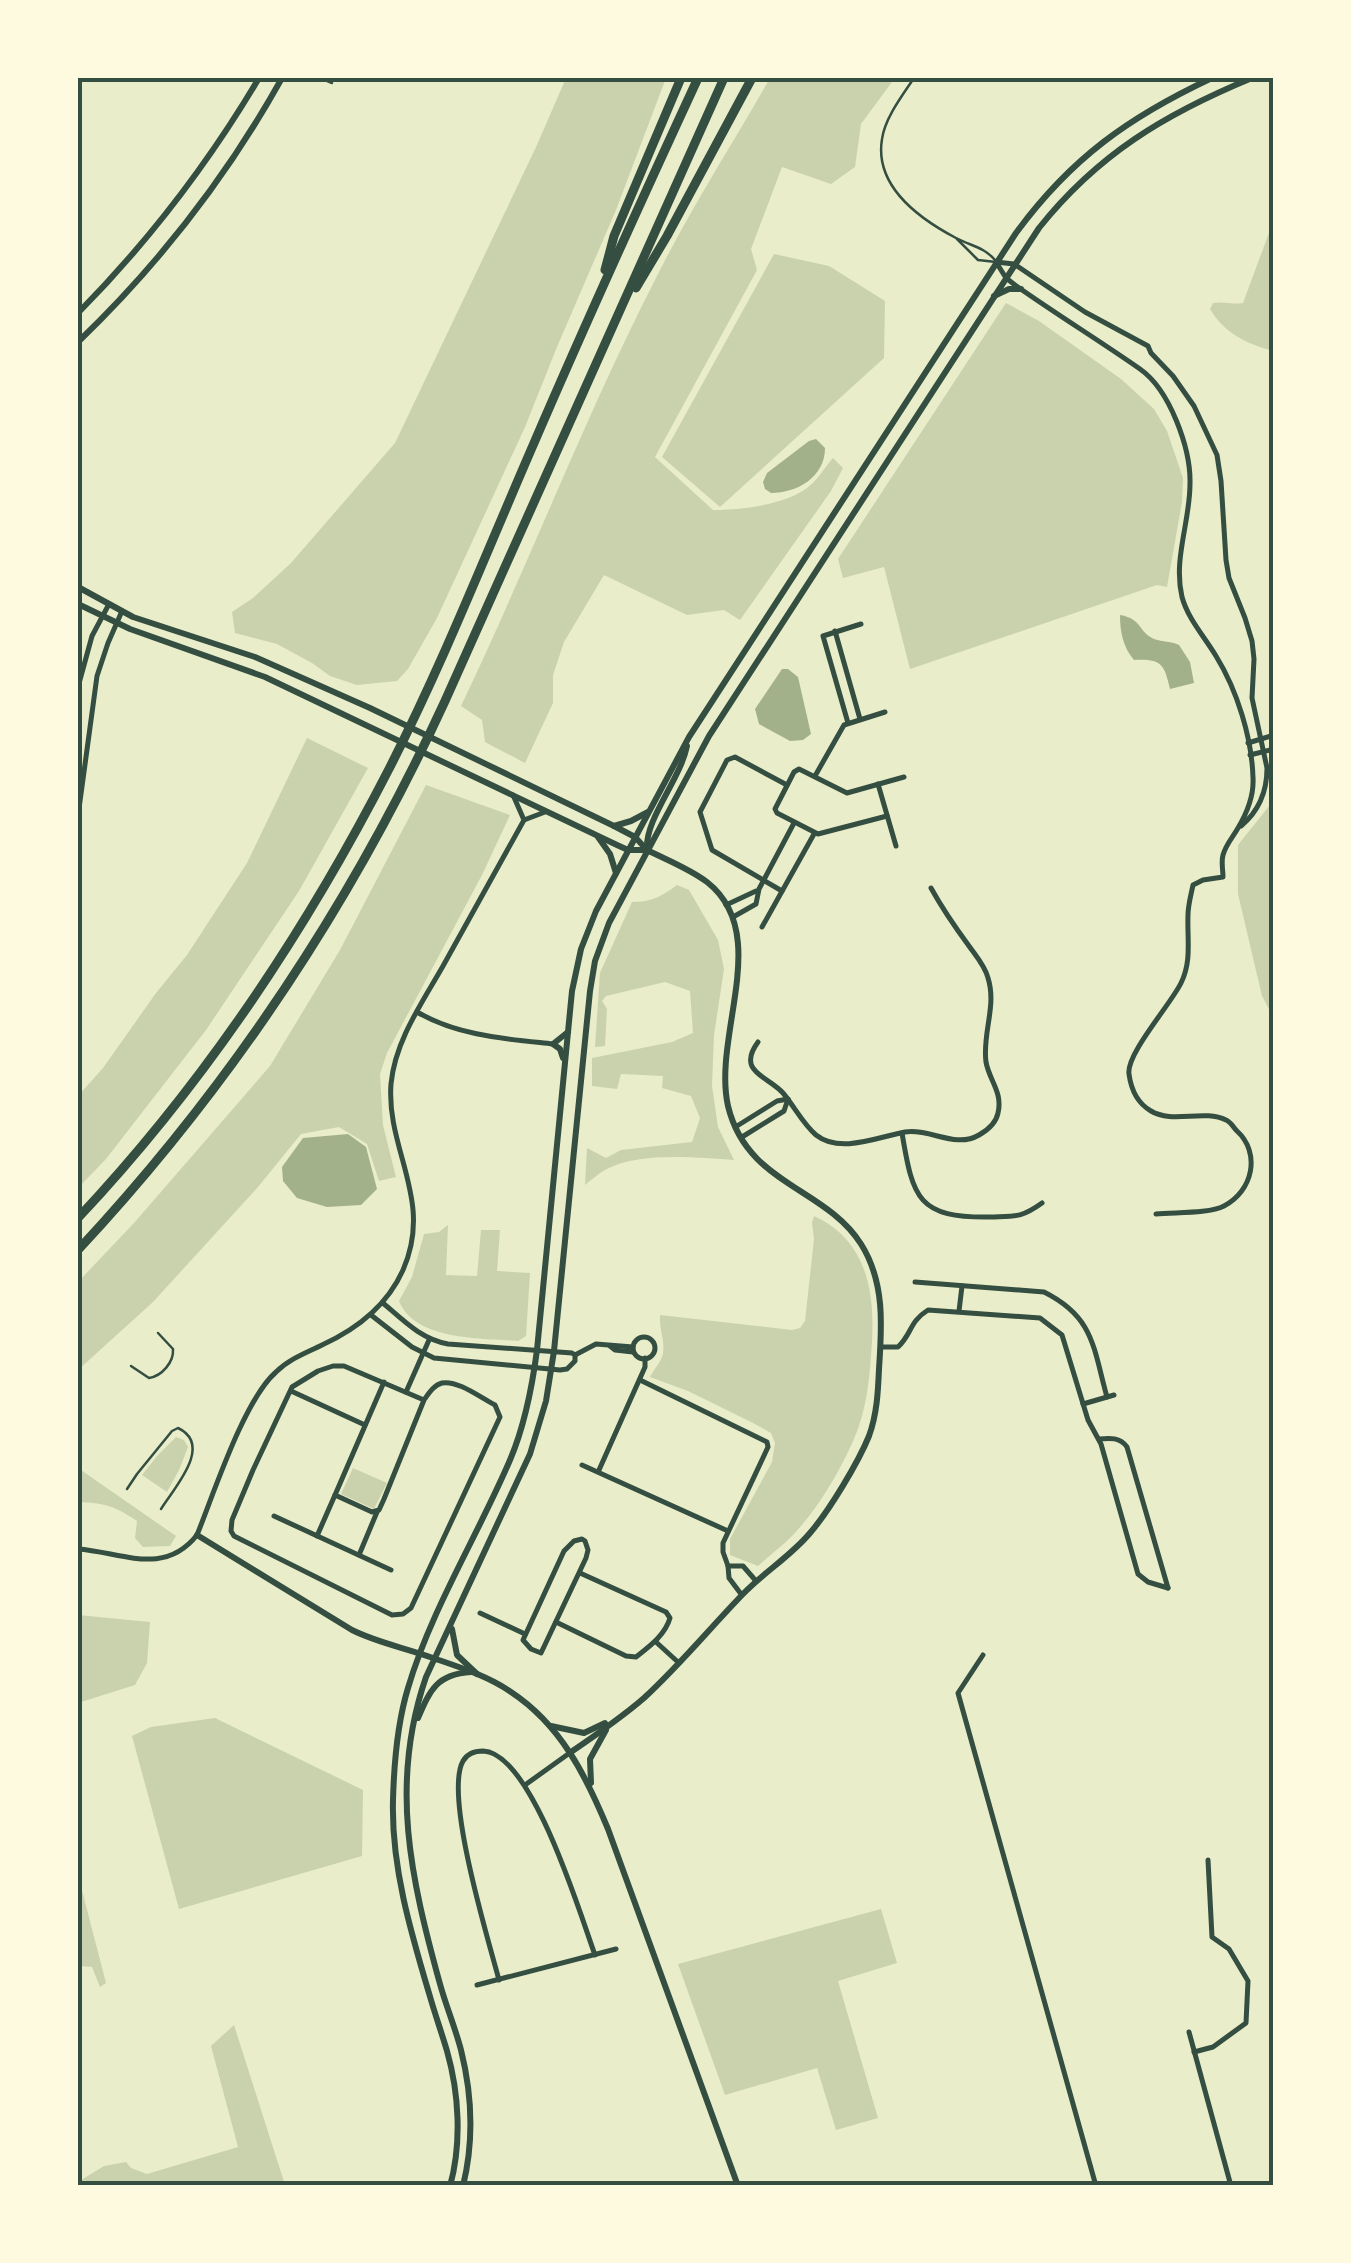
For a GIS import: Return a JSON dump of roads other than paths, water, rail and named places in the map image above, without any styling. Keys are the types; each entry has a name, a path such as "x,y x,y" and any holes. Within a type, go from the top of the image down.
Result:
{"highway":[{"path":"596,302 614,236 681,78"},
{"path":"78,1218 173,1106 242,1014 310,910 358,826 426,692 698,78"},
{"path":"78,1250 234,1063 350,886 432,730 724,78"},
{"path":"619,315 667,236 752,78"}],"main road":[{"path":"78,313 134,254 174,204 259,78"},
{"path":"78,342 149,267 199,205 282,78"},
{"path":"450,2186 457,2143 452,2077 397,1867 393,1801 398,1740 407,1690 420,1653 511,1458 528,1405 581,949 596,911 689,737 996,262 1042,199 1096,147 1152,108 1212,78"},
{"path":"464,2186 471,2144 466,2075 410,1865 406,1802 412,1734 420,1694 530,1454 546,1401 592,974 609,922 722,714 1039,228 1065,197 1118,148 1180,110 1252,78"},
{"path":"994,296 1021,289"},
{"path":"78,586 122,611 255,658 370,708 614,826 635,837 647,850 706,882 732,916 738,960 724,1064 730,1111 742,1137 764,1166 834,1213 861,1243 878,1282 882,1323 876,1410 869,1436 823,1518 807,1537 756,1581 636,1704 571,1752"},
{"path":"78,604 116,624 266,677 597,836 628,850 647,850"},
{"path":"647,850 648,833 680,771 689,737"},
{"path":"614,826 649,812"},
{"path":"597,836 610,854 616,873"},
{"path":"565,1070 560,1049 554,1044 569,1030"},
{"path":"196,1535 352,1630 436,1658 511,1692 548,1724 571,1752 592,1790 738,2186"},
{"path":"453,1622 457,1654 474,1673"},
{"path":"412,1734 435,1685 456,1673 474,1673"},
{"path":"548,1724 575,1733 593,1731 636,1704"},
{"path":"592,1790 590,1759 608,1726"}],"street":[{"path":"996,262 1014,264 1062,298 1148,346 1144,351"},
{"path":"996,262 1006,278 1021,289 1125,354 1170,407 1185,443 1190,483 1179,563 1182,598 1227,676 1248,743 1253,789 1248,808 1224,854 1223,877 1193,886 1188,912 1190,957 1183,981 1128,1068 1133,1094 1149,1110 1164,1117 1226,1120 1244,1137 1253,1159 1250,1177 1240,1195 1221,1208 1156,1214"},
{"path":"1133,339 1173,376 1194,406 1217,454 1226,560 1252,641 1252,698 1267,779 1251,817 1238,829"},
{"path":"78,687 85,654 109,604"},
{"path":"78,816 94,693 102,660 122,611"},
{"path":"848,723 824,634 861,624"},
{"path":"835,631 860,720"},
{"path":"815,777 842,728 885,712"},
{"path":"1248,743 1274,735"},
{"path":"1250,755 1274,749"},
{"path":"782,891 712,850 700,810 730,758 735,757 787,785"},
{"path":"887,816 814,834 775,809 796,770 844,792 904,776"},
{"path":"878,784 896,846"},
{"path":"513,795 524,820"},
{"path":"78,1549 148,1560 187,1548 267,1380 295,1358 351,1330 383,1303 403,1270 414,1230 412,1195 391,1097 396,1058 524,820 548,812"},
{"path":"726,905 758,889 794,823"},
{"path":"762,927 814,834"},
{"path":"758,1042 751,1060 756,1074 772,1083 814,1133 832,1142 848,1144 912,1131 950,1140 971,1139 988,1129 995,1121 1000,1100 986,1063 991,1008 988,979 931,888"},
{"path":"732,916 754,907 758,889"},
{"path":"418,1012 453,1028 554,1044"},
{"path":"737,1126 777,1101 788,1100"},
{"path":"742,1137 784,1110 788,1100"},
{"path":"757,1114 764,1124"},
{"path":"902,1133 914,1187 920,1198 938,1212 967,1217 1025,1216 1042,1204"},
{"path":"915,1282 1044,1292 1072,1309 1089,1332 1110,1396 1084,1404"},
{"path":"958,1310 962,1286"},
{"path":"383,1303 429,1340 572,1352 576,1356"},
{"path":"880,1347 898,1347 912,1323 928,1310 1040,1318 1051,1325 1062,1335 1088,1420 1099,1439 1138,1574 1148,1582 1168,1588 1127,1447 1112,1438 1099,1439"},
{"path":"370,1315 424,1355 442,1359 567,1370 576,1356 596,1344 634,1350"},
{"path":"640,1337 651,1339 655,1345 654,1352 645,1358 638,1357 634,1350 640,1337"},
{"path":"406,1392 429,1340"},
{"path":"599,1472 646,1367 645,1358"},
{"path":"360,1555 424,1400 435,1387 452,1384 495,1405 500,1416 411,1608 403,1614 392,1615 234,1536 232,1520 290,1390 306,1378 333,1366 353,1369 424,1400"},
{"path":"640,1380 767,1442 768,1448 728,1531 723,1552 729,1578 742,1595"},
{"path":"317,1536 384,1382"},
{"path":"290,1390 366,1424"},
{"path":"582,1465 728,1531"},
{"path":"335,1496 376,1512"},
{"path":"274,1516 391,1570"},
{"path":"582,1539 588,1550 556,1622 542,1653 523,1640 564,1550 582,1539"},
{"path":"728,1566 743,1566 756,1581"},
{"path":"556,1622 626,1656 636,1657 670,1623 668,1614 580,1573"},
{"path":"480,1613 525,1634"},
{"path":"655,1641 680,1663"},
{"path":"983,1655 958,1693 1096,2186"},
{"path":"499,1980 465,1852 459,1790 461,1764 468,1755 480,1750 502,1760 524,1785 556,1846 594,1955"},
{"path":"524,1785 571,1752"},
{"path":"1194,2052 1213,2046 1246,2023 1248,1982 1229,1949 1212,1936 1208,1860"},
{"path":"476,1985 616,1949"},
{"path":"1189,2032 1232,2186"}],"lane":[{"path":"320,78 332,83"},
{"path":"914,78 882,139 886,174 907,206 956,238 986,250 996,262"},
{"path":"956,238 978,260 996,262"},
{"path":"131,1366 150,1378 171,1361 173,1350 158,1333"},
{"path":"128,1489 172,1431 184,1431 193,1443 193,1456 161,1509"}]}
